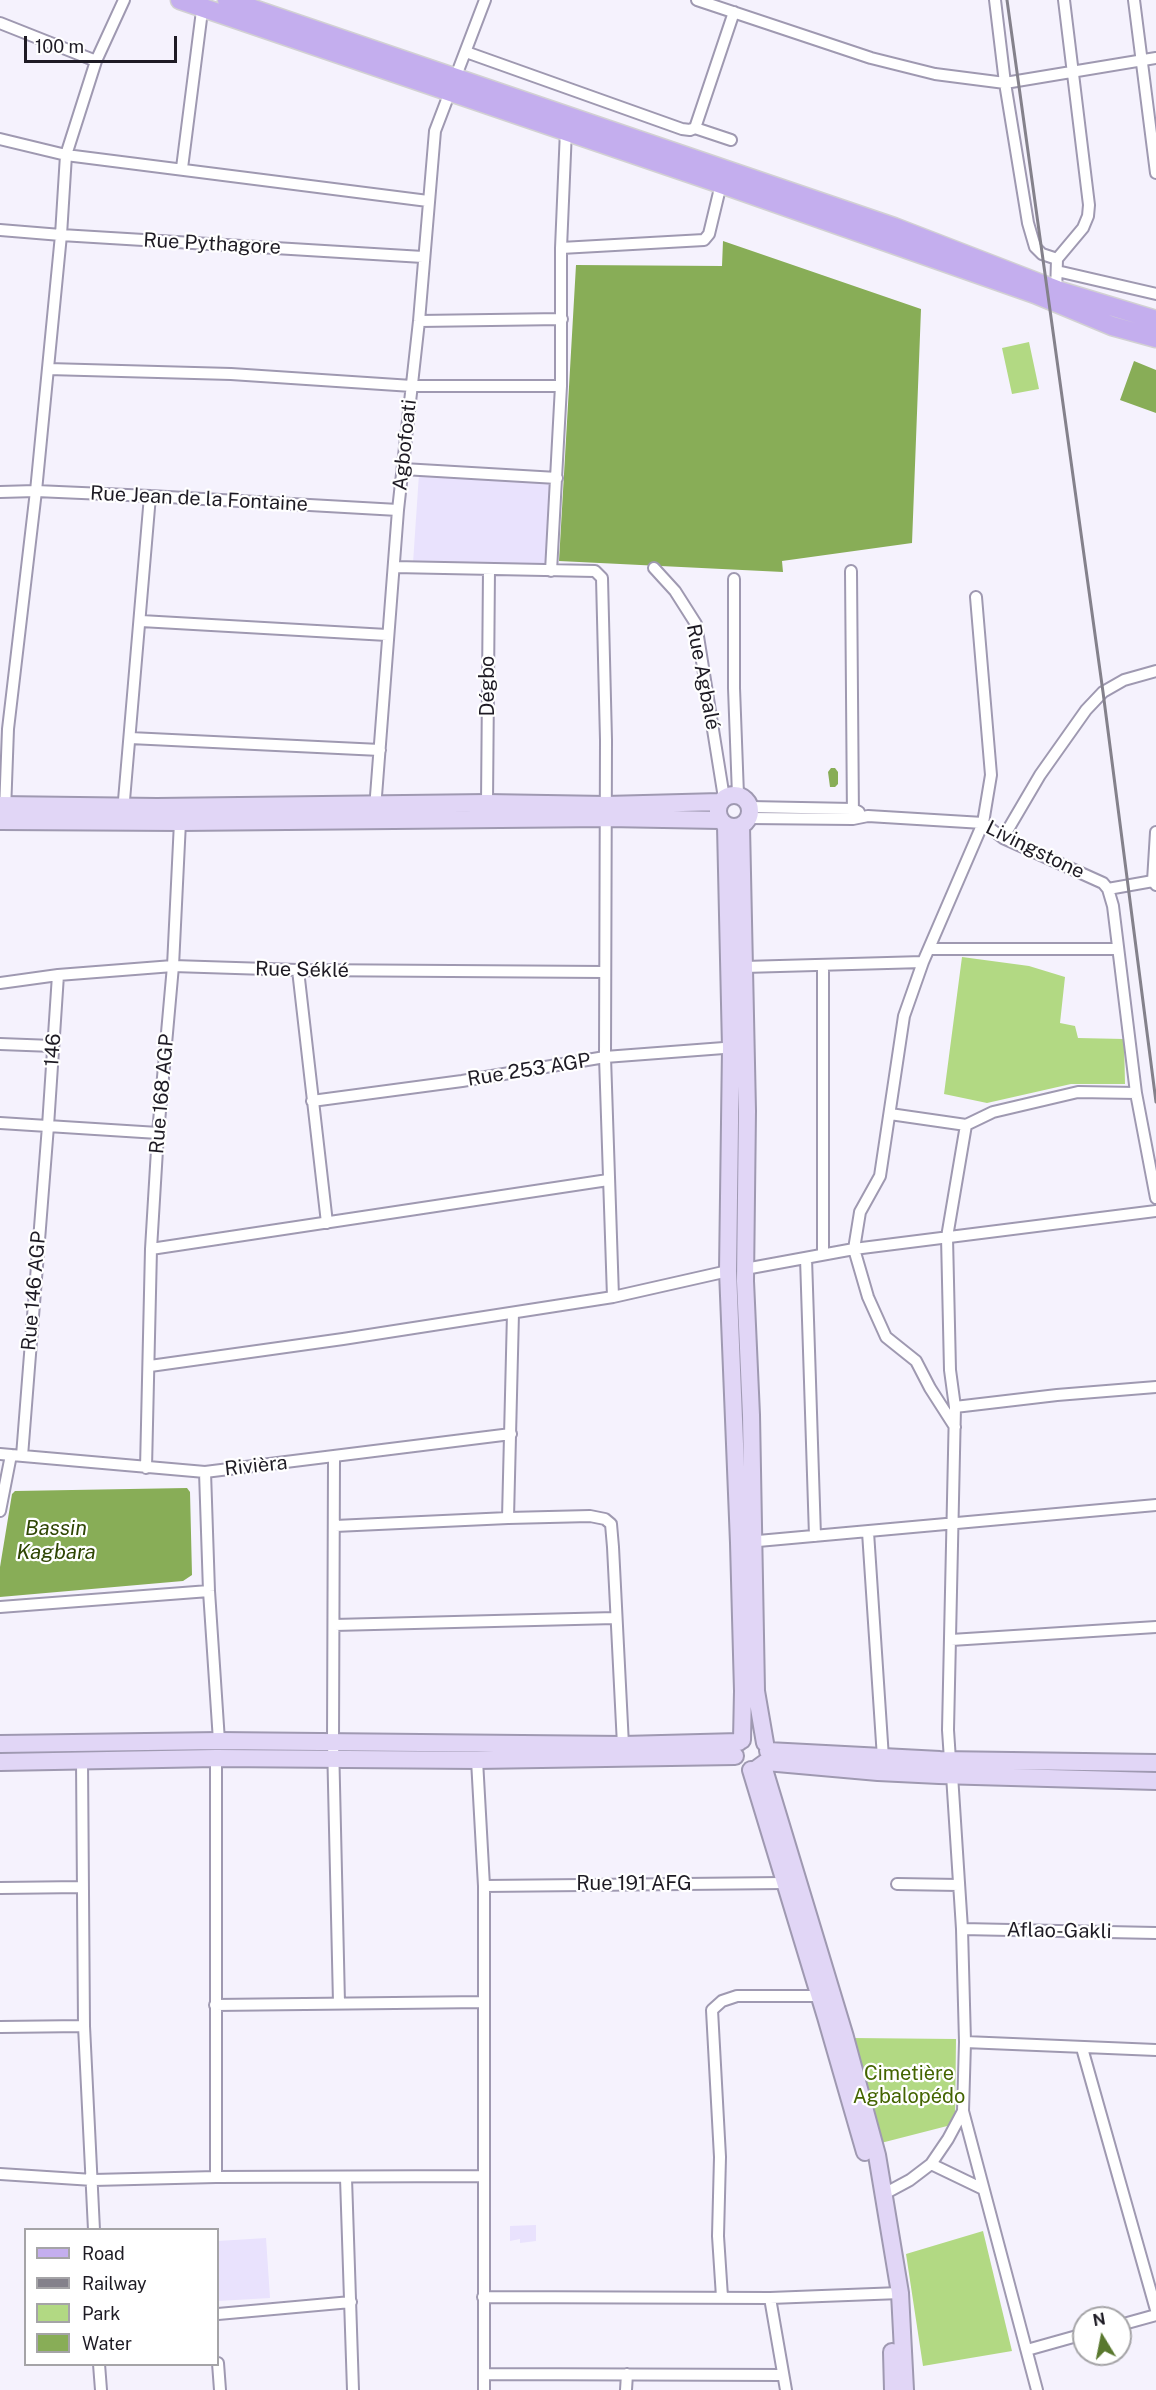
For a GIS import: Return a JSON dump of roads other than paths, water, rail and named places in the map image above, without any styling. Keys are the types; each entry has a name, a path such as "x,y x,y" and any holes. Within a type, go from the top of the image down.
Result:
{"main road":[{"path":"180,0 202,4 454,84 722,177"},
{"path":"227,0 251,4 566,130 894,227 1056,296 1112,326 1156,338"},
{"path":"1056,296 1156,320"}],"street":[{"path":"124,0 96,61 66,155 61,235 36,491 4,729 2,813 734,812"},
{"name":"Agbofoati","path":"375,812 387,635 435,130 485,0"},
{"path":"697,0 871,58 935,74 1005,83 1156,58"},
{"path":"996,0 1005,83 1031,238 1035,247 1042,254 1057,259"},
{"path":"1056,296 1057,259 1083,228 1088,216 1088,195 1064,0"},
{"path":"1134,0 1156,173"},
{"path":"182,168 202,4"},
{"path":"695,128 734,12"},
{"path":"0,23 96,61"},
{"path":"466,52 682,129 695,128 731,140"},
{"path":"552,571 561,386 561,248 566,130"},
{"path":"0,139 66,155 428,201"},
{"path":"561,248 704,240 709,234 722,177"},
{"name":"Rue Pythagore","path":"0,230 423,257"},
{"path":"1057,271 1156,294"},
{"path":"418,321 562,319"},
{"path":"48,369 231,374 412,386 561,386"},
{"path":"403,469 556,477"},
{"name":"Rue Jean de la Fontaine","path":"0,492 36,491 150,496 398,510"},
{"path":"123,814 150,496"},
{"path":"394,567 595,571 602,578 606,811 605,1057 613,1298"},
{"name":"Rue Agbalé","path":"654,568 675,591 696,624 734,812"},
{"name":"Dégbo","path":"487,803 489,569"},
{"path":"851,571 853,814"},
{"name":"Rue Agbalé","path":"734,579 734,812"},
{"path":"955,1427 916,1361 886,1337 868,1298 854,1249 860,1212 880,1176 904,1016 923,962 983,823 991,775 976,597"},
{"path":"141,621 387,635"},
{"path":"1002,838 1040,775 1086,710 1103,692 1124,680 1156,671"},
{"path":"130,738 380,750"},
{"path":"123,814 180,822 375,812 487,803 606,811"},
{"path":"734,812 744,967 728,1271 756,1691 763,1759 784,1883 826,1996 877,2155 884,2194 905,2390"},
{"path":"734,812 745,1269 746,1542 743,1691 738,1764 763,1759 883,1758 951,1768 1156,1781"},
{"name":"Livingstone","path":"734,812 853,814 983,823 1002,838 1092,877 1108,889"},
{"name":"Rue 168 AGP","path":"146,1468 152,1249 158,1133 173,966 180,822"},
{"path":"1156,832 1154,883 1108,889 1113,906 1136,1092 1156,1198"},
{"path":"929,949 1118,949"},
{"path":"744,967 923,962"},
{"name":"Rue Séklé","path":"0,983 57,975 173,966 298,970 604,972"},
{"path":"823,966 824,1254"},
{"path":"298,970 327,1223"},
{"name":"146","path":"48,1126 57,975"},
{"path":"0,1044 53,1046"},
{"name":"Rue 253 AGP","path":"312,1101 451,1082 605,1057 739,1047"},
{"path":"890,1114 966,1125 993,1112 1078,1092 1136,1092"},
{"path":"0,1123 158,1133"},
{"path":"966,1125 947,1237 950,1371 955,1407 948,1730 962,1929 965,2042 963,2111 1037,2390"},
{"name":"Rue 146 AGP","path":"0,1511 11,1455 48,1126"},
{"path":"152,1249 608,1180"},
{"path":"150,1366 613,1298 728,1271 854,1249 1156,1211"},
{"path":"806,1258 815,1536"},
{"path":"508,1518 513,1313"},
{"path":"955,1407 1057,1395 1156,1387"},
{"name":"Rivièra","path":"11,1455 205,1472 334,1458 511,1434"},
{"path":"334,1458 333,1759 339,2003"},
{"path":"205,1472 209,1592 219,1741"},
{"path":"746,1542 1156,1505"},
{"path":"335,1526 597,1516 611,1524 623,1745"},
{"path":"868,1532 883,1758"},
{"path":"0,1607 209,1592"},
{"path":"334,1625 615,1618"},
{"path":"951,1640 1156,1627"},
{"path":"0,1762 216,1758 477,1760 739,1746 754,1737 763,1759 826,1996 880,2212 895,2293 893,2390"},
{"path":"0,1744 219,1741 739,1746"},
{"path":"216,1758 216,2177"},
{"path":"763,1759 878,1772 1156,1763"},
{"path":"82,1760 84,2026 94,2228"},
{"path":"477,1760 484,1886 484,2390"},
{"name":"Rue 191 AFG","path":"484,1886 784,1883"},
{"path":"897,1884 959,1885"},
{"path":"0,1888 82,1887"},
{"name":"Aflao-Gakli","path":"962,1929 1156,1933"},
{"path":"722,2297 718,2236 720,2157 712,2010 722,2001 737,1996 826,1996"},
{"path":"215,2005 484,2002"},
{"path":"0,2027 84,2026"},
{"path":"965,2042 1156,2050"},
{"path":"1082,2048 1156,2310"},
{"path":"884,2194 910,2180 932,2164 963,2111"},
{"path":"932,2164 983,2189"},
{"path":"0,2174 93,2180 483,2176"},
{"path":"346,2178 353,2390"},
{"path":"483,2297 770,2298 895,2293"},
{"path":"770,2298 786,2390"},
{"path":"219,2314 351,2302"},
{"path":"1132,2322 1156,2315"},
{"path":"1027,2350 1072,2337"},
{"path":"99,2366 101,2390"},
{"path":"218,2366 220,2390"},
{"path":"484,2374 783,2375"},
{"path":"626,2390 627,2374"}],"water":[{"path":"723,241 921,309 912,543 782,561 783,572 559,561 576,265 722,266"},
{"path":"1134,361 1156,370 1156,413 1120,400"},
{"path":"831,768 835,768 838,772 838,784 835,787 830,787 828,772"},
{"name":"Bassin Kagbara","path":"187,1488 190,1492 192,1575 183,1581 0,1597 0,1567 12,1494 15,1491"}],"railway":[{"path":"1007,0 1103,692 1156,1102"}],"park label":[{"name":"Cimetière Agbalopédo","path":"909,2086"}]}
